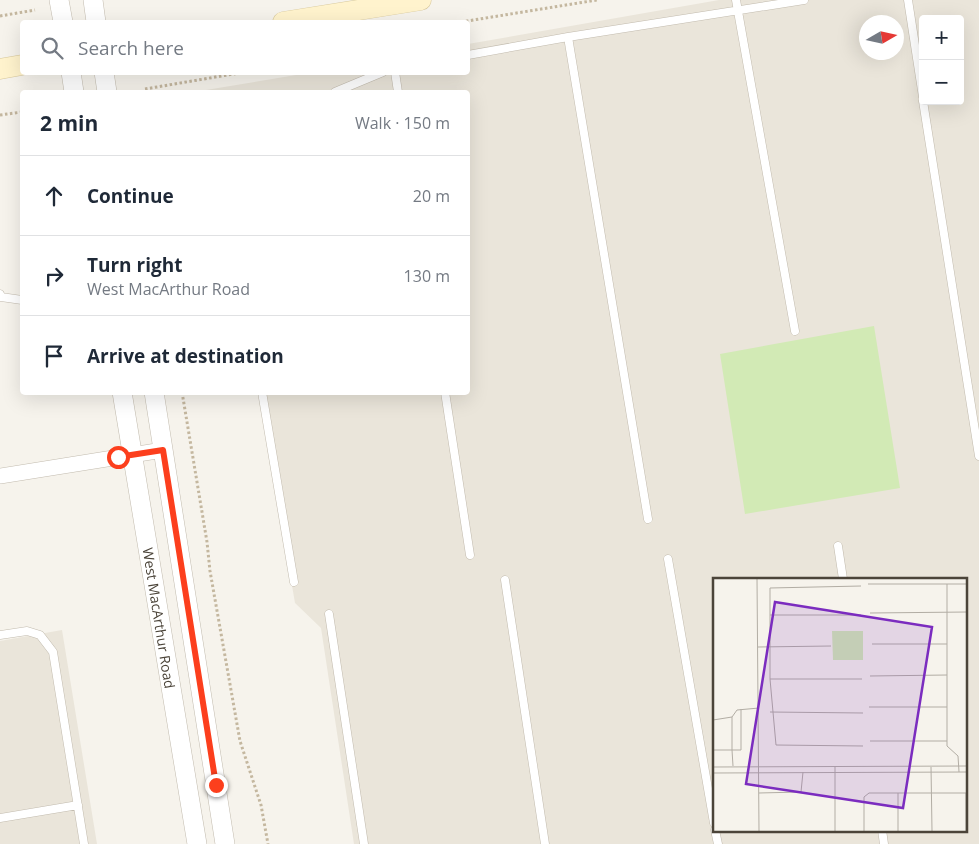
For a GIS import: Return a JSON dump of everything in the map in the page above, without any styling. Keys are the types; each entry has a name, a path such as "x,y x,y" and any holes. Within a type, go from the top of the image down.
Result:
{"main road":[{"path":"295,20 410,1"},
{"path":"0,69 20,65"}],"street":[{"path":"59,0 63,20"},
{"path":"93,0 96,20"},
{"path":"71,75 74,90"},
{"path":"104,75 107,90"},
{"name":"West MacArthur Road","path":"123,395 196,844"},
{"path":"154,395 225,844"},
{"path":"0,476 163,450"}],"lane":[{"path":"736,0 795,331"},
{"path":"470,55 568,37 804,0"},
{"path":"908,0 919,71"},
{"path":"568,37 648,519"},
{"path":"340,90 377,75"},
{"path":"395,75 398,90"},
{"path":"925,105 979,456"},
{"path":"0,294 1,297 20,300"},
{"path":"263,395 294,582"},
{"path":"445,395 470,555"},
{"path":"838,546 843,578"},
{"path":"668,560 713,817"},
{"path":"505,580 545,844"},
{"path":"329,614 364,844"},
{"path":"0,635 27,631 40,635 53,652 84,844"},
{"path":"0,818 78,805"}],"path":[{"path":"470,21 597,0"},
{"path":"0,16 35,10"},
{"path":"146,90 227,75"},
{"path":"0,116 20,112"},
{"path":"182,395 207,542 210,571 240,741 261,805 268,844"}],"shaded area":[{"path":"719,0 979,0 979,844 354,844 321,628 295,603 259,395 470,395 470,90 206,90 296,75 470,75 470,44"},
{"path":"62,630 97,844 0,844 0,641"}],"green space":[{"path":"874,326 900,488 745,514 720,354"}],"route":[{"path":"118,457 163,450 216,785"}]}
